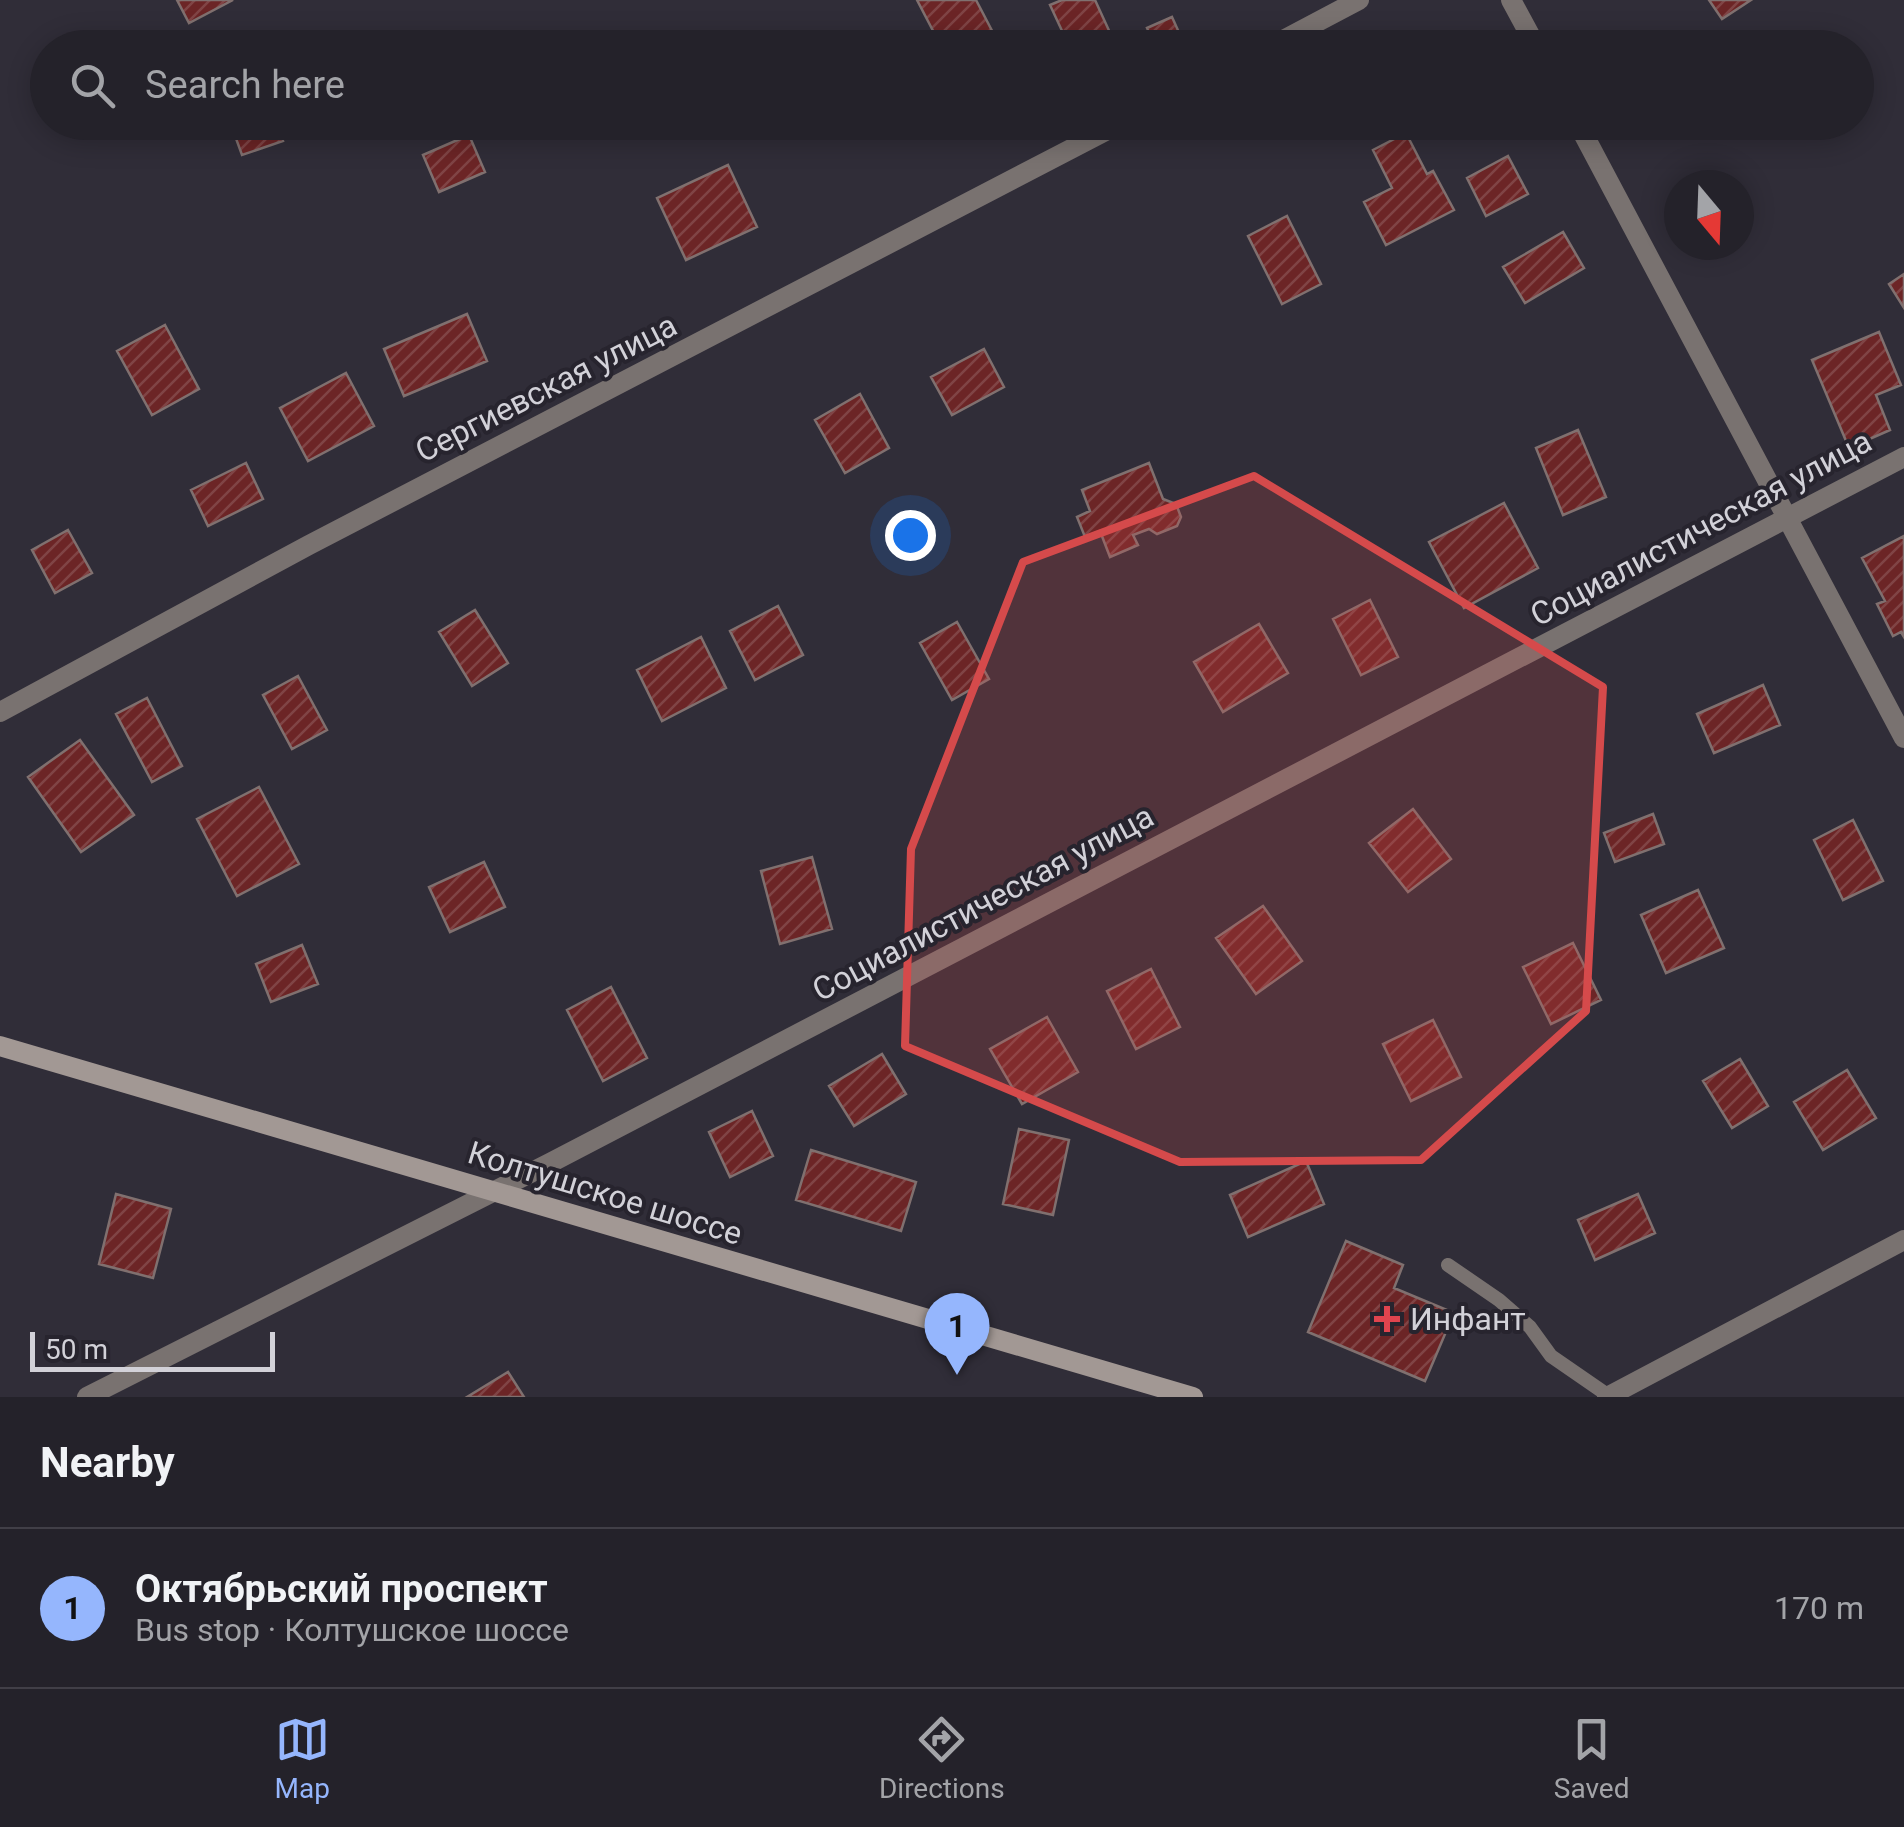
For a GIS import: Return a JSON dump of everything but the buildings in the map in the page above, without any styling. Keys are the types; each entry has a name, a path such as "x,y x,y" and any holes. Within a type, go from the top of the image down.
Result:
{"main road":[{"name":"Колтушское шоссе","path":"0,1046 1193,1397"}],"street":[{"path":"1302,30 1359,0"},
{"path":"1511,0 1527,30"},
{"name":"Сергиевская улица","path":"0,712 308,545 1088,140"},
{"path":"1587,140 1904,738"},
{"name":"Социалистическая улица","path":"87,1397 496,1190 1904,456"},
{"path":"1608,1396 1904,1240"}],"lane":[{"path":"1448,1265 1499,1300 1530,1328 1551,1356 1608,1396"}],"highlighted area":[{"path":"1254,476 1603,687 1586,1011 1421,1160 1180,1162 905,1046 911,849 1023,562"}],"place":[{"name":"Инфант","path":"1387,1319"},
{"name":"Октябрьский проспект","path":"957,1375"}]}
